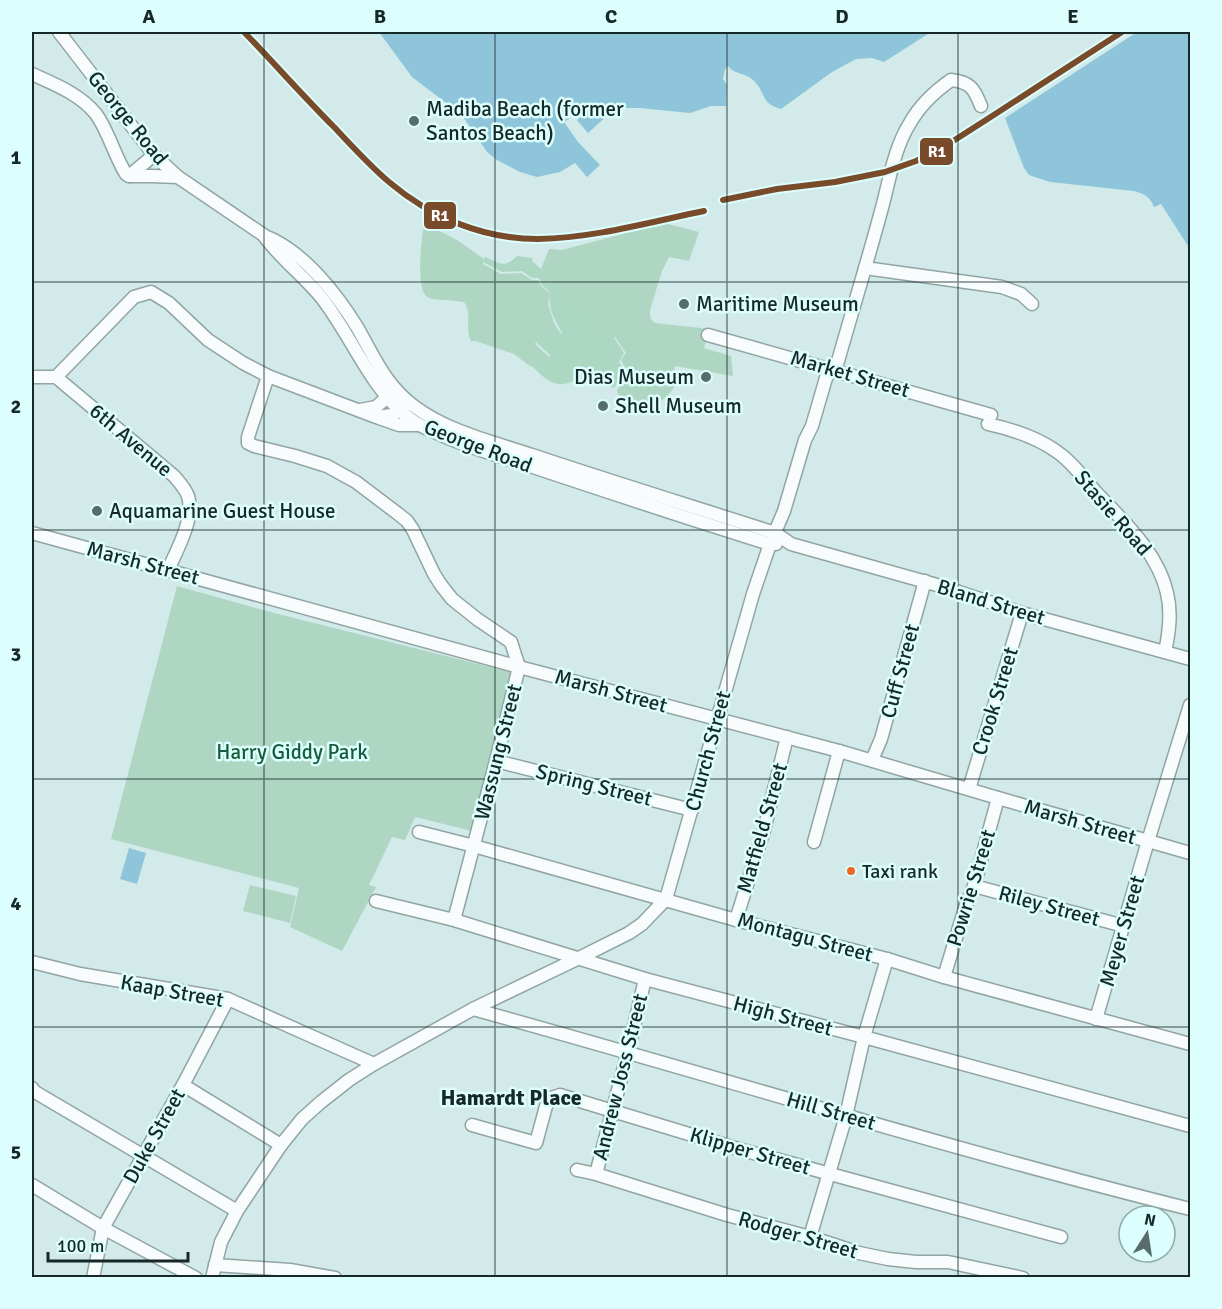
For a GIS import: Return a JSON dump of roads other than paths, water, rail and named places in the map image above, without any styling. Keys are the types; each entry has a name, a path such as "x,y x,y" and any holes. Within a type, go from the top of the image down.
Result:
{"street":[{"name":"George Road","path":"59,32 154,155 178,177 288,249 332,290 358,329 392,393 405,406 418,425 453,441 627,499 772,539"},
{"path":"32,74 62,87 83,101 96,114 124,171 129,176 178,177"},
{"name":"Church Street","path":"212,1278 221,1242 237,1211 281,1145 302,1119 321,1102 374,1064 473,1009 629,933 642,924 666,899 742,628 772,539 784,512 826,378 838,361 897,151 919,109 939,88 951,80 968,84 981,106"},
{"path":"129,176 154,155"},
{"path":"865,268 1002,287 1021,294 1032,304"},
{"path":"32,376 56,377 134,297 151,292 169,303 208,340 268,376 376,417 407,426 418,425"},
{"name":"Market Street","path":"708,335 831,369 989,419"},
{"name":"Wassung Street","path":"268,376 248,443 327,466 356,482 398,513 413,530 427,561 452,599 511,642 519,667 454,920"},
{"name":"6th Avenue","path":"56,377 174,476 184,488 189,499 190,511 183,536 168,570"},
{"path":"358,410 376,407 392,393"},
{"name":"George Road","path":"405,406 457,430 772,539"},
{"path":"376,417 392,415 405,406"},
{"name":"Stasie Road","path":"989,419 1026,435 1067,460 1146,550 1154,561 1167,592 1170,610 1165,652"},
{"name":"Marsh Street","path":"32,533 519,667 787,736 1191,853"},
{"name":"Bland Street","path":"772,539 925,581 1022,613 1191,659"},
{"name":"Cuff Street","path":"872,760 881,739 925,581"},
{"name":"Crook Street","path":"969,789 1022,613"},
{"name":"Meyer Street","path":"1096,1019 1191,705"},
{"name":"Matfield Street","path":"736,920 764,830 787,736"},
{"path":"814,842 839,751"},
{"name":"Spring Street","path":"496,761 692,810"},
{"name":"Powrie Street","path":"944,977 974,886 998,798"},
{"name":"Montagu Street","path":"419,832 1191,1044"},
{"name":"Riley Street","path":"974,886 1124,926"},
{"name":"High Street","path":"376,901 454,920 645,979 1191,1126"},
{"path":"547,950 549,964 547,974"},
{"path":"810,1237 846,1116 864,1037 887,959"},
{"name":"Kaap Street","path":"32,962 80,974 228,999 374,1064"},
{"name":"Andrew Joss Street","path":"596,1174 645,979"},
{"name":"Duke Street","path":"93,1278 104,1228 228,999"},
{"name":"Hill Street","path":"473,1009 846,1116 1191,1209"},
{"path":"183,1085 281,1145"},
{"path":"33,1093 237,1211"},
{"name":"Klipper Street","path":"472,1125 536,1143 548,1099 561,1095 735,1148 1061,1237"},
{"name":"Rodger Street","path":"577,1170 859,1253 915,1262 948,1262 1023,1278"},
{"path":"32,1185 104,1228 196,1278"},
{"path":"215,1265 290,1270 335,1278"}],"water":[{"path":"379,32 931,32 884,62 872,58 856,59 832,72 781,109 766,101 753,80 728,66 723,79 727,85 726,106 711,106 690,113 622,108 609,114 588,133 577,120 580,117 574,111 564,122 578,142 600,165 587,177 575,163 560,172 537,177 520,172 487,152 462,115 412,77"},
{"path":"1137,32 1190,32 1190,249 1161,204 1154,207 1149,198 1141,193 1050,182 1029,175 1024,168 1005,118"},
{"path":"129,848 146,853 137,884 120,879"}],"place":[{"name":"Madiba Beach (former Santos Beach)","path":"414,121"},
{"name":"Maritime Museum","path":"684,304"},
{"name":"Dias Museum","path":"706,377"},
{"name":"Shell Museum","path":"603,406"},
{"name":"Aquamarine Guest House","path":"97,511"},
{"name":"Taxi rank","path":"851,871"}],"district":[{"name":"Hamardt Place","path":"511,1097"}],"park label":[{"name":"Harry Giddy Park","path":"292,752"}]}
